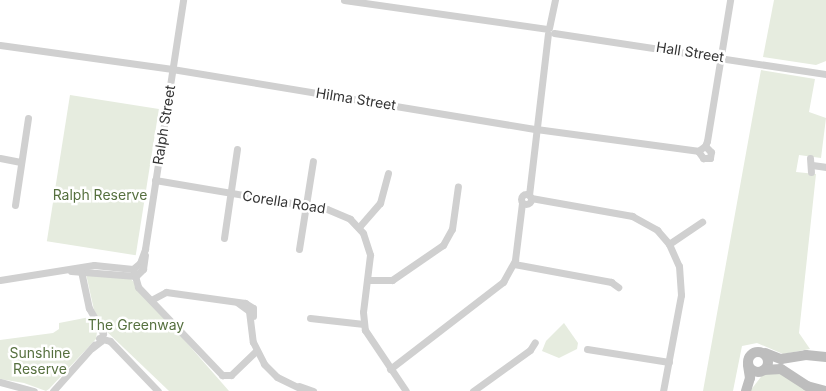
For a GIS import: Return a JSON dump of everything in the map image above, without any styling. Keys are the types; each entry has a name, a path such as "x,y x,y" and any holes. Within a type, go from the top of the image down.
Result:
{"street":[{"name":"Ralph Street","path":"135,274 145,249 183,0"},
{"name":"Hall Street","path":"344,0 369,2 826,74"},
{"path":"388,366 494,291 514,264 528,199 536,126 555,0"},
{"path":"719,57 730,0"},
{"name":"Hilma Street","path":"0,45 519,124 701,149 719,57"},
{"name":"Hall Street","path":"814,71 826,69"},
{"path":"15,205 28,118"},
{"path":"224,238 237,149"},
{"path":"0,158 21,162"},
{"path":"299,249 312,161"},
{"path":"811,165 826,167"},
{"path":"388,173 380,203 359,227 369,249 364,324 368,337 404,390"},
{"name":"Corella Road","path":"155,183 336,211 359,227"},
{"path":"368,280 392,280 443,245 452,229 458,186"},
{"path":"528,199 632,216 657,230 669,244 679,266 681,283 663,391"},
{"path":"669,244 702,222"},
{"path":"514,264 611,282 618,287"},
{"path":"0,280 64,269 82,272 94,265 135,274 145,293 214,366 225,372 237,368 244,361 257,354"},
{"path":"82,272 85,292 101,339 116,348 158,391"},
{"path":"153,302 162,293 251,305 254,312 251,320 257,354 272,373 306,391"},
{"path":"310,318 364,324"},
{"path":"53,391 101,339"},
{"path":"473,391 530,350 535,342"},
{"path":"587,349 669,362"},
{"path":"746,390 769,362 764,353"},
{"path":"746,390 750,376 748,364 752,354 764,353 781,359 806,355 826,357"},
{"path":"748,364 754,371 782,370 807,386 826,391"},
{"path":"0,382 34,391"},
{"path":"294,385 306,386 313,391"}],"green space":[{"path":"774,0 826,0 826,61 816,65 763,57"},
{"path":"761,70 815,79 809,112 826,118 821,158 799,155 796,172 816,174 799,333 810,349 783,354 757,343 742,346 733,391 703,391"},
{"name":"Ralph Reserve","path":"70,95 159,109 136,255 47,241"},
{"name":"The Greenway","path":"86,274 131,279 229,391 169,391 103,328 94,310"},
{"name":"Sunshine Reserve","path":"90,317 97,332 96,339 49,389 46,391 24,383 0,379 0,340 53,333 59,329 59,323"},
{"path":"564,323 578,343 577,349 559,358 542,351 546,341"},
{"path":"775,371 813,391 750,391 764,373"}]}
